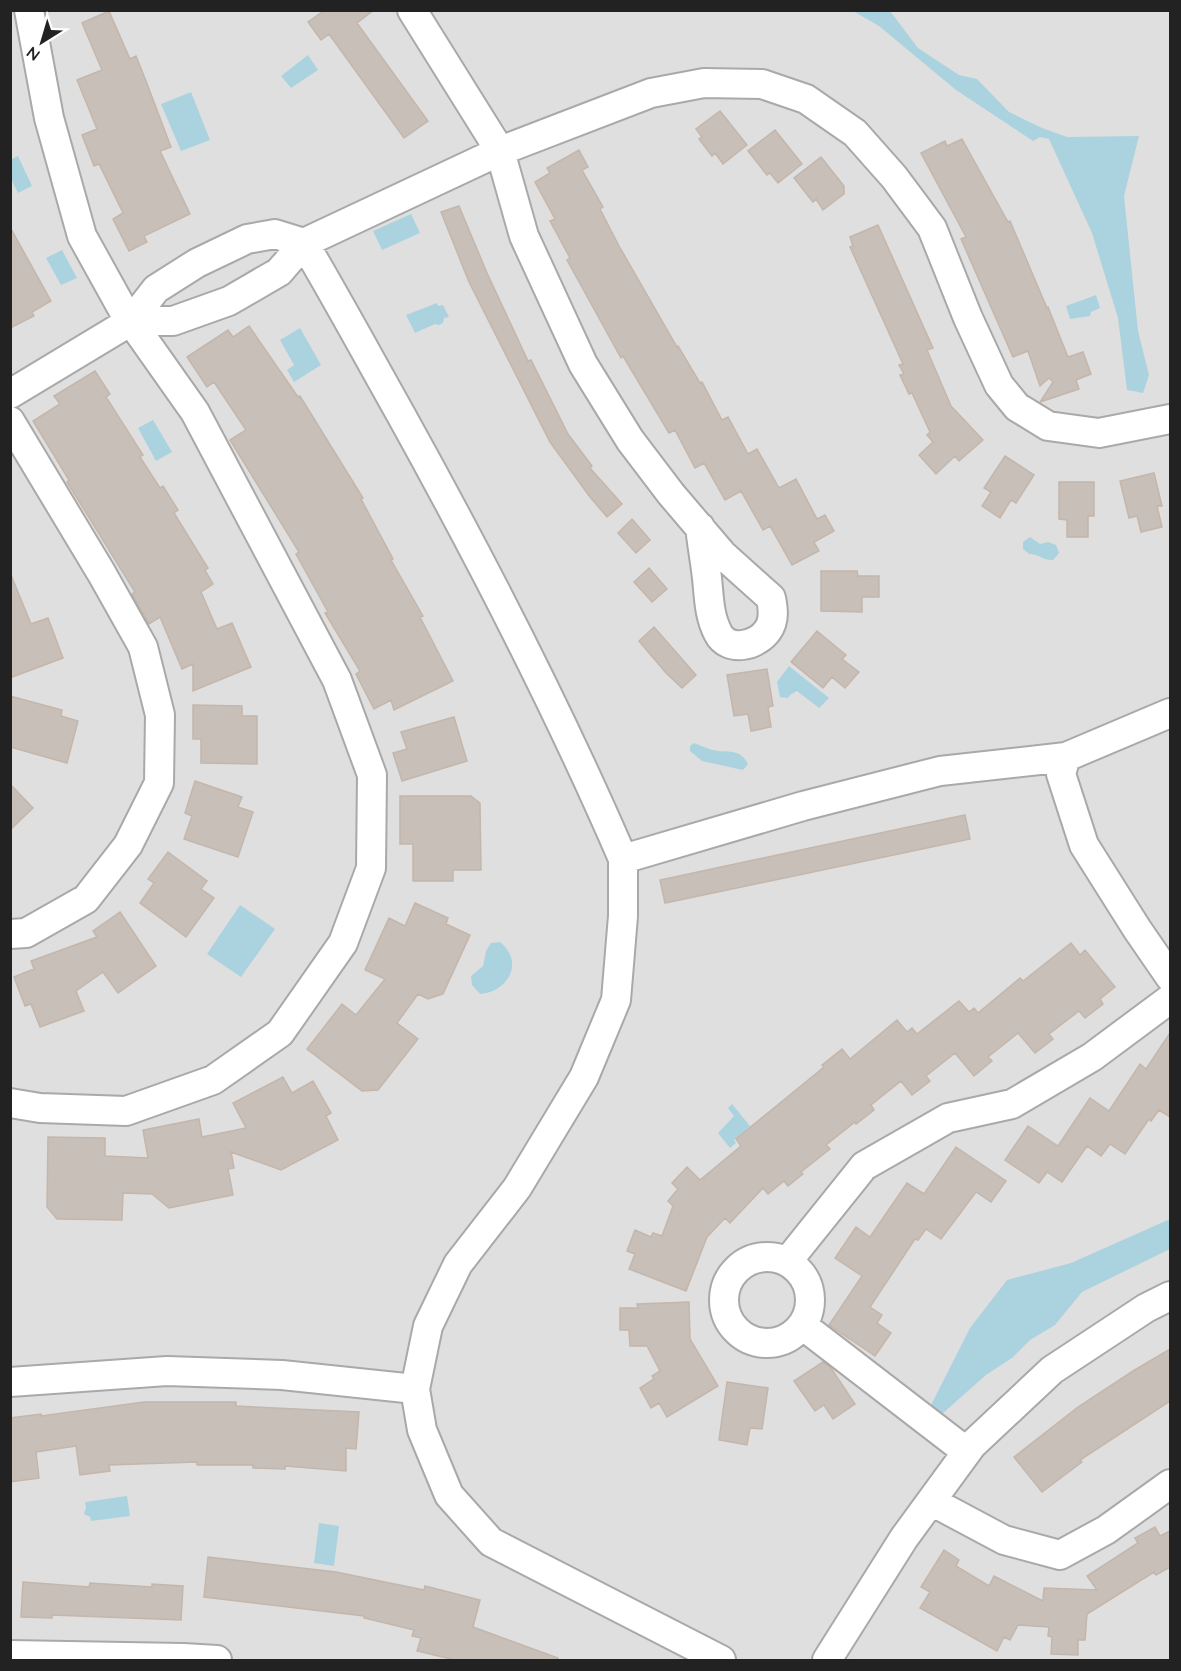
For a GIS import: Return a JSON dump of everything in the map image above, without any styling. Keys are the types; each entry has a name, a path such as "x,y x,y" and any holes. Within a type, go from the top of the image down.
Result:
{"street":[{"path":"10,1103 40,1107 126,1111 213,1080 280,1033 343,943 371,868 372,775 337,680 195,412 131,321 82,236 49,118 29,10"},
{"path":"412,10 500,151 524,236 583,364 630,440 699,527"},
{"path":"131,321 173,321 229,301 279,272 304,243 500,151 651,93 704,83 762,84 806,99 855,133 894,177 932,228 968,318 999,385 1017,407 1048,426 1099,433 1170,419"},
{"path":"10,394 131,321 156,289 197,263 247,239 275,234 304,243 472,543 537,668 588,776 623,859 623,916 616,1000 584,1077 517,1188 458,1264 428,1326 415,1389 422,1430 449,1495 490,1542 721,1660"},
{"path":"10,421 143,647 160,715 159,783 128,845 86,899 26,933 10,934"},
{"path":"623,859 803,806 940,771 1066,757 1170,713"},
{"path":"1066,757 1061,774 1084,845 1170,977"},
{"path":"787,1262 864,1166 948,1118 1012,1104 1092,1057 1170,999"},
{"path":"759,1258 773,1258 787,1262 799,1271 807,1283 810,1298 808,1312 802,1325 792,1335 780,1341 766,1343 741,1334 731,1323 725,1311 724,1297 727,1284 734,1272 745,1263 759,1258"},
{"path":"827,1660 904,1538 972,1445 1052,1370 1146,1308 1170,1296"},
{"path":"802,1325 967,1452"},
{"path":"10,1382 167,1371 282,1375 415,1389"},
{"path":"931,1501 1004,1540 1060,1556 1106,1530 1170,1484"},
{"path":"10,1654 217,1660"}],"shaded area":[{"path":"11,11 1170,11 1170,1660 11,1660"}],"water":[{"path":"853,11 890,11 918,48 959,75 977,79 1009,112 1042,128 1067,137 1139,136 1124,196 1138,331 1149,375 1143,393 1127,390 1118,318 1092,233 1049,139 1040,137 1033,141 956,90 879,26"},
{"path":"308,55 318,70 291,88 281,76"},
{"path":"191,92 210,140 181,151 161,104"},
{"path":"18,156 32,186 18,193 11,179 10,160"},
{"path":"411,214 420,233 382,250 373,231"},
{"path":"62,250 77,278 61,285 46,258"},
{"path":"1096,295 1100,308 1091,312 1090,316 1070,319 1066,306"},
{"path":"437,303 438,306 443,305 449,317 444,318 443,323 439,325 435,324 415,333 406,315"},
{"path":"300,328 321,365 294,382 287,370 294,365 280,340"},
{"path":"153,420 172,452 156,461 138,428"},
{"path":"1030,537 1040,544 1048,542 1056,545 1059,553 1053,560 1029,554 1023,549 1023,542"},
{"path":"789,666 829,698 819,708 797,691 788,698 780,697 777,682"},
{"path":"694,743 715,750 736,753 742,756 748,764 743,770 702,761 690,751 690,746"},
{"path":"240,905 275,929 241,977 207,954"},
{"path":"500,942 511,958 510,975 498,988 480,994 472,985 471,976 483,966 486,951 491,943"},
{"path":"732,1104 750,1126 734,1140 736,1143 730,1148 718,1133 734,1116 728,1108"},
{"path":"1170,1219 1170,1249 1082,1292 1055,1325 1030,1340 1012,1358 986,1375 942,1414 931,1405 970,1328 1007,1280 1071,1263"},
{"path":"127,1496 130,1516 91,1521 90,1517 84,1514 85,1502"},
{"path":"319,1523 339,1526 334,1566 314,1563"}],"building":[{"path":"325,10 374,10 357,23 428,121 404,138 329,34 321,40 308,22"},
{"path":"109,11 130,59 136,56 146,81 171,147 160,151 190,214 144,236 147,242 129,251 113,219 123,213 99,164 94,166 82,135 97,129 77,80 102,70 82,23"},
{"path":"720,111 747,145 723,164 715,153 712,156 699,139 702,137 696,129"},
{"path":"775,130 802,164 778,183 770,173 767,175 748,151"},
{"path":"962,139 1008,222 1010,221 1068,357 1083,352 1091,374 1076,380 1079,389 1040,402 1053,382 1049,378 1040,386 1028,351 1013,357 961,239 966,237 921,153 945,141 947,146"},
{"path":"579,150 588,167 582,170 603,207 600,209 619,246 677,347 700,383 702,382 722,420 728,417 748,454 757,449 779,488 796,479 817,519 825,515 834,531 814,542 819,551 792,565 770,526 763,530 741,491 725,500 704,463 695,468 675,430 669,433 623,356 621,358 567,260 570,258 550,221 555,219 535,182 550,173 547,168"},
{"path":"821,157 844,186 844,194 823,210 816,199 813,202 794,178"},
{"path":"459,206 528,361 531,360 568,434 592,466 590,468 622,504 607,517 550,442 469,282 441,212"},
{"path":"878,225 933,348 927,350 951,406 983,440 959,461 955,456 936,474 919,455 933,442 927,435 930,432 912,393 909,394 900,375 904,374 899,365 903,364 850,247 853,246 850,237"},
{"path":"10,227 51,301 32,312 34,316 10,328"},
{"path":"249,326 298,397 300,396 363,498 361,499 393,559 391,560 423,616 420,617 453,681 394,710 391,700 374,709 356,674 360,671 325,613 328,612 296,554 299,552 230,440 246,430 214,382 207,387 187,357 228,330 233,337"},
{"path":"95,371 110,394 106,397 143,455 140,457 160,488 163,486 178,510 174,513 208,568 205,570 213,584 201,592 217,629 232,623 251,667 193,691 193,664 182,669 160,617 149,624 132,594 135,592 67,482 69,480 33,421 60,404 54,396"},
{"path":"1005,456 1034,475 1016,503 1011,500 1000,518 982,506 991,492 984,488"},
{"path":"1154,473 1162,506 1157,506 1162,527 1141,532 1137,516 1129,518 1120,481"},
{"path":"1059,482 1094,482 1094,516 1088,516 1088,537 1067,537 1067,520 1059,519"},
{"path":"632,519 650,540 636,553 618,533"},
{"path":"649,568 667,589 652,602 634,582"},
{"path":"821,571 857,571 858,576 879,576 879,597 862,597 862,612 821,611"},
{"path":"11,575 31,624 48,618 63,658 10,678"},
{"path":"654,627 696,675 682,688 639,641"},
{"path":"817,631 846,655 842,659 859,672 845,688 832,677 823,688 791,662"},
{"path":"767,669 773,706 768,707 771,727 751,731 748,714 734,716 727,675"},
{"path":"10,696 62,710 61,716 78,721 67,763 10,747"},
{"path":"193,705 242,706 242,716 257,716 257,764 201,763 201,739 193,739"},
{"path":"454,717 467,761 402,781 393,753 407,749 401,732"},
{"path":"195,781 242,797 238,807 253,812 238,857 184,839 192,816 185,813"},
{"path":"10,784 33,808 10,830"},
{"path":"400,796 471,796 480,803 481,870 453,870 453,881 413,881 413,844 400,844"},
{"path":"965,815 970,839 665,903 660,880"},
{"path":"168,852 207,881 201,889 214,898 186,937 140,903 154,883 148,879"},
{"path":"415,903 448,918 446,924 470,935 443,994 428,999 418,994 397,1023 418,1039 378,1090 362,1091 307,1049 342,1004 356,1015 385,979 365,970 389,918 405,926"},
{"path":"120,912 156,966 118,993 103,972 76,991 84,1011 40,1027 31,1004 25,1006 14,977 34,969 31,961 97,937 93,931"},
{"path":"1071,943 1080,955 1085,950 1115,987 1100,999 1103,1004 1085,1018 1079,1011 1049,1034 1053,1039 1035,1053 1018,1033 988,1057 992,1061 974,1076 955,1053 926,1076 930,1081 912,1095 901,1081 871,1105 874,1110 826,1145 830,1149 801,1172 803,1174 788,1186 784,1181 768,1194 763,1188 730,1223 725,1218 707,1237 686,1291 629,1269 635,1254 627,1251 635,1230 651,1237 653,1233 662,1236 673,1206 668,1201 678,1189 672,1183 687,1167 700,1180 741,1146 736,1139 824,1067 822,1065 842,1049 850,1059 897,1020 907,1032 912,1028 917,1034 959,1001 969,1012 974,1008 978,1013 1020,978 1023,981"},
{"path":"1170,1033 1170,1117 1159,1110 1151,1121 1149,1119 1125,1154 1110,1144 1101,1156 1087,1146 1062,1182 1047,1172 1039,1183 1005,1160 1028,1126 1058,1146 1090,1098 1109,1111 1140,1064 1146,1069"},
{"path":"283,1077 292,1093 313,1081 331,1113 326,1116 338,1140 281,1170 231,1152 234,1168 228,1169 233,1195 169,1208 152,1194 123,1193 122,1220 57,1219 47,1207 48,1137 105,1138 105,1156 148,1158 143,1130 199,1119 202,1137 246,1128 233,1103"},
{"path":"956,1147 1006,1181 991,1202 976,1192 941,1239 926,1229 918,1240 915,1239 870,1307 882,1315 877,1323 891,1333 875,1356 829,1325 862,1276 835,1258 856,1227 870,1237 907,1183 924,1194"},
{"path":"689,1302 690,1339 718,1386 667,1417 659,1403 651,1408 640,1388 654,1379 652,1376 660,1371 647,1346 630,1346 629,1330 620,1330 620,1308 638,1308 637,1304"},
{"path":"1170,1349 1170,1401 1080,1460 1082,1462 1042,1492 1014,1457 1078,1407"},
{"path":"823,1362 831,1368 855,1404 833,1419 824,1405 815,1411 794,1381"},
{"path":"727,1382 768,1388 762,1429 750,1428 747,1445 719,1440"},
{"path":"144,1402 236,1402 236,1406 359,1412 356,1449 346,1448 346,1471 285,1466 285,1469 253,1468 253,1465 197,1465 197,1462 109,1465 110,1471 80,1475 76,1446 36,1452 39,1478 10,1482 10,1418"},
{"path":"1155,1527 1160,1536 1170,1531 1170,1567 1156,1575 1154,1572 1087,1614 1085,1640 1078,1640 1078,1655 1051,1654 1052,1637 1048,1636 1049,1627 1018,1625 1010,1640 1004,1637 997,1651 920,1608 930,1592 921,1587 944,1550 959,1560 956,1566 989,1586 994,1576 1043,1601 1044,1588 1097,1590 1087,1576 1138,1543 1135,1538"},
{"path":"208,1557 336,1572 424,1590 425,1586 480,1600 473,1627 558,1658 558,1660 455,1660 417,1651 421,1638 412,1636 414,1630 364,1618 364,1616 204,1597"},
{"path":"23,1582 89,1587 90,1583 152,1587 152,1584 183,1586 181,1620 52,1615 52,1618 21,1617"}]}
